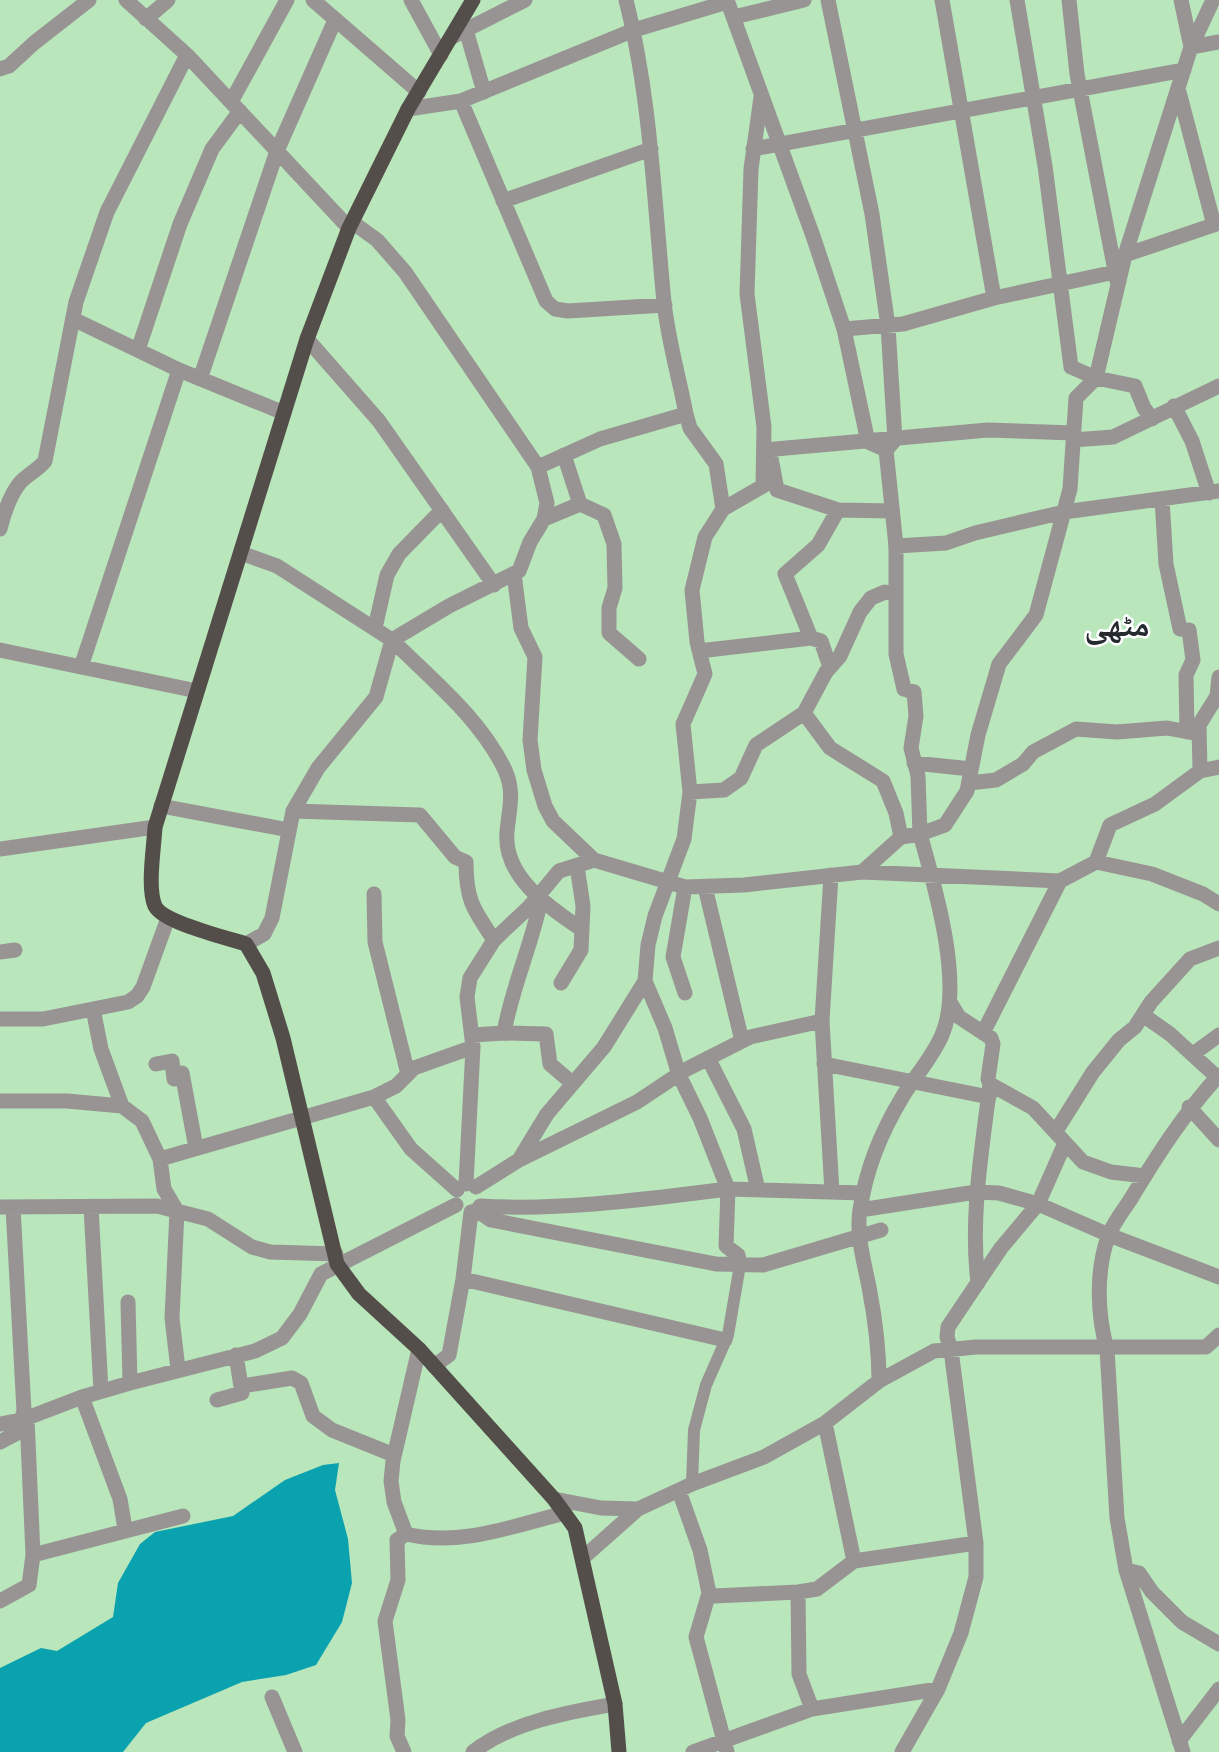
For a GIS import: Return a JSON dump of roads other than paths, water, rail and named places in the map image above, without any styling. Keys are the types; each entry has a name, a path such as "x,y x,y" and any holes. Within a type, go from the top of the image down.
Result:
{"main road":[{"path":"468,3 452,37 408,109 350,225 307,339 155,826 152,894 156,909 168,918 246,944 263,973 283,1038 336,1259 359,1294 420,1349 554,1499 575,1527 584,1557 615,1704 619,1752"}],"street":[{"path":"0,69 9,66 34,43 89,0"},
{"path":"126,0 187,55 350,225 377,240 405,272 538,467 547,503 544,519 530,542 519,571 449,606 392,640 376,696 318,768 294,811 272,918 264,934 246,944"},
{"path":"146,19 168,0"},
{"path":"138,350 180,224 212,149 236,107 287,0"},
{"path":"313,0 419,92"},
{"path":"411,0 441,55"},
{"path":"452,37 525,0"},
{"path":"626,0 634,30 651,149 664,305 690,428 716,464 723,509"},
{"path":"734,17 804,0"},
{"path":"828,0 872,214 888,326 892,511 896,546 896,654 904,689 914,692 916,716 911,748 918,776 920,834 931,874 948,958 951,1004 943,1034 880,1136 870,1163 863,1193 859,1236 873,1310 879,1382"},
{"path":"942,0 994,298"},
{"path":"1017,0 1062,284 1071,367 1096,378 1135,386 1144,408 1152,419"},
{"path":"1069,0 1080,89 1117,279"},
{"path":"1181,0 1191,47"},
{"path":"862,872 901,837 920,834 945,825 967,791 999,664 1036,615 1070,489 1076,399 1096,378 1117,279 1191,47 1213,0"},
{"path":"408,109 461,101 634,30 727,1 813,236 844,329 868,442"},
{"path":"200,379 277,151 334,20"},
{"path":"466,30 484,92"},
{"path":"1191,47 1219,42"},
{"path":"0,529 6,506 20,482 37,471 45,461 73,319 107,212 187,55"},
{"path":"753,149 1185,70"},
{"path":"1125,255 1216,224 1178,90"},
{"path":"761,97 753,149 747,294 767,451 777,490 838,510 892,511"},
{"path":"461,101 546,301 555,309 664,305"},
{"path":"503,201 651,149"},
{"path":"844,329 903,324 994,298 1062,284 1117,279"},
{"path":"73,319 179,370 284,413"},
{"path":"307,339 379,421 494,585"},
{"path":"81,667 179,370"},
{"path":"767,451 868,442 890,445 988,430 1113,437 1219,386"},
{"path":"896,546 946,543 975,533 1064,512 1214,492 1174,406"},
{"path":"538,467 600,439 686,414"},
{"path":"519,1160 547,1114 604,1047 645,981 648,945 667,882 684,839 690,792 683,724 705,674 699,651 692,590 705,537 723,509 762,486 767,451"},
{"path":"564,455 580,504"},
{"path":"1162,499 1166,564 1180,629 1189,630 1193,660 1186,675 1200,771"},
{"path":"544,519 580,504 604,515 614,544 615,588 609,608 609,633 639,659"},
{"path":"375,628 387,576 394,561 442,510"},
{"path":"811,638 785,574 818,545 838,510"},
{"path":"241,553 277,566 375,628 392,640 454,701 493,748 513,789 506,836 518,874 540,898 580,929"},
{"path":"514,574 521,628 535,657 530,740 534,770 544,806 553,821 594,860 685,887 744,885 862,872 1060,880 1096,862 1152,874 1203,894 1219,904"},
{"path":"690,792 724,790 741,778 756,745 804,713 830,667 840,656 860,612 871,598 885,592 895,594"},
{"path":"699,651 811,638 820,641 830,667"},
{"path":"0,650 197,691"},
{"path":"1193,733 1218,696 1219,677"},
{"path":"804,713 830,748 883,781 896,813 901,837"},
{"path":"914,763 996,780 1023,764 1033,752 1076,729 1117,732 1167,728 1193,733"},
{"path":"1096,862 1110,825 1155,804 1200,771 1219,767"},
{"path":"161,807 289,830"},
{"path":"294,811 420,815 455,857 466,862 466,890 473,908 494,940"},
{"path":"0,849 155,826"},
{"path":"434,1366 449,1355 463,1279 469,1199 473,1041 467,997 470,978 494,940 540,898 559,872 594,860"},
{"path":"561,983 581,950 580,929 583,906 577,866"},
{"path":"831,875 822,1021 832,1192"},
{"path":"983,1033 1060,880"},
{"path":"685,887 673,957 685,993"},
{"path":"705,887 742,1041"},
{"path":"374,894 375,942 408,1074"},
{"path":"504,1033 511,996 534,931 540,898"},
{"path":"0,1019 43,1019 128,1002 137,996 143,987 168,918"},
{"path":"902,1752 938,1689 961,1633 976,1577 976,1543 951,1350 947,1337 948,1327 1001,1248 1038,1204 1060,1137 1092,1072 1119,1040 1136,1027 1151,1002 1190,959 1219,948"},
{"path":"645,981 665,1028 679,1075 700,1118 728,1189 726,1246 738,1255 740,1265 725,1340 706,1384 694,1430 686,1487 709,1593 696,1637 725,1747"},
{"path":"951,1004 959,1017 991,1038 993,1044 976,1192 975,1260 978,1283"},
{"path":"93,1009 101,1048 122,1106"},
{"path":"1143,1015 1170,1034 1218,1076 1189,1107 1144,1176 1109,1235 1101,1267 1101,1325 1107,1349 1117,1518 1126,1570 1181,1747"},
{"path":"0,1424 25,1419 101,1391 178,1369 255,1351 282,1338 300,1314 321,1274 336,1259 469,1199 519,1160 637,1102 708,1058 742,1041 822,1021"},
{"path":"159,1159 374,1097 396,1086 414,1068 473,1041 504,1033 546,1034 550,1064 572,1083"},
{"path":"1193,1054 1219,1035"},
{"path":"708,1058 744,1129 758,1190"},
{"path":"156,1064 172,1061 174,1079 182,1073 196,1148"},
{"path":"824,1064 989,1090 1033,1108 1083,1162 1112,1172 1144,1176"},
{"path":"374,1097 411,1149 491,1220 716,1264 740,1265 763,1265 881,1230"},
{"path":"0,1101 67,1101 122,1106 142,1121 159,1159 164,1189 177,1211 172,1318 178,1369"},
{"path":"1189,1107 1219,1140"},
{"path":"469,1199 505,1208 653,1198 728,1189 863,1193"},
{"path":"860,1210 976,1192 999,1193 1038,1204 1109,1235 1219,1277"},
{"path":"0,1601 29,1585 33,1555 25,1419 7,1207 157,1206 208,1219 252,1247 270,1252 336,1259"},
{"path":"91,1207 101,1391"},
{"path":"463,1279 725,1340"},
{"path":"128,1302 130,1383"},
{"path":"584,1557 638,1509 686,1487 764,1457 825,1423 879,1382 934,1351 976,1347 1107,1349 1212,1346 1219,1335"},
{"path":"406,1534 391,1481 394,1455 420,1349"},
{"path":"217,1400 242,1393 236,1355"},
{"path":"242,1386 292,1378 301,1383 313,1416 332,1430 394,1455"},
{"path":"82,1397 120,1499 125,1529"},
{"path":"0,1442 16,1433 25,1419"},
{"path":"825,1423 854,1561"},
{"path":"554,1499 601,1508 638,1509"},
{"path":"404,1752 397,1736 398,1720 385,1621 398,1580 397,1540 406,1534 422,1538 471,1538 565,1513"},
{"path":"33,1555 125,1529 183,1516"},
{"path":"709,1593 714,1596 817,1589 854,1561 976,1543"},
{"path":"1126,1570 1139,1573 1152,1592 1182,1622 1219,1644"},
{"path":"798,1592 799,1674 812,1709"},
{"path":"693,1752 725,1747 812,1709 938,1689"},
{"path":"1181,1747 1219,1689"},
{"path":"272,1697 295,1752"},
{"path":"473,1752 522,1726 560,1714 615,1704"}],"water":[{"path":"339,1463 335,1490 348,1539 352,1583 342,1622 316,1665 286,1675 242,1682 146,1723 123,1752 0,1752 0,1668 41,1648 57,1651 113,1617 118,1583 140,1544 155,1532 233,1516 285,1480 323,1465"}],"district":[{"name":"مٹھی","path":"1117,625"}]}
